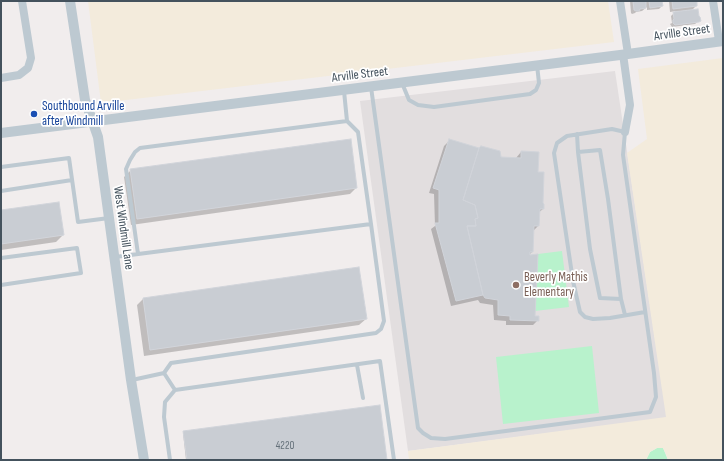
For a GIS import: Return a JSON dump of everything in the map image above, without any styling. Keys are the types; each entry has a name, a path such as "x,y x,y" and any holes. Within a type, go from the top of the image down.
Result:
{"street":[{"path":"1,78 19,75 28,68 30,58 22,1"},
{"name":"West Windmill Lane","path":"70,1 84,100 98,137 131,380 144,460"},
{"path":"620,1 630,105 625,132"},
{"path":"714,1 721,41"},
{"name":"Arville Street","path":"1,134 721,41"}],"lane":[{"path":"402,82 409,100 418,105 434,108 530,94 536,90 539,83 537,65"},
{"path":"371,86 418,428 423,433 431,438 445,439 650,412 656,397 654,373 646,312 623,155 625,132 612,129 567,136 557,143 554,153 573,281 580,312 585,317 593,319 610,318 646,312"},
{"path":"131,380 164,373 171,363 376,333 381,329 384,321 358,132 347,121 344,90"},
{"path":"138,254 126,169 135,152 140,148 347,121"},
{"path":"577,134 590,249 600,298 621,299"},
{"path":"578,152 600,150 621,299 625,315"},
{"path":"1,167 69,158 78,222 109,218"},
{"path":"1,191 72,180"},
{"path":"114,257 371,224"},
{"path":"1,258 77,248 81,273 1,285"},
{"path":"170,460 164,417 165,402 175,390 380,361 394,460"},
{"path":"357,365 362,398"},
{"path":"164,373 175,390"}],"shaded area":[{"name":"Beverly Mathis Elementary","path":"615,71 667,418 408,451 360,101"}],"green space":[{"path":"562,251 569,307 535,311 538,254"},
{"path":"592,346 599,413 503,424 496,357"},
{"path":"657,448 663,448 668,460 646,460 650,452"}],"sand":[{"path":"88,1 608,1 614,42 101,103"},
{"path":"723,58 723,460 668,460 663,448 657,448 650,452 646,460 409,460 408,451 666,417 627,153 647,139 638,69"}],"building":[{"path":"633,1 646,1 646,8 640,9 639,11 634,10"},
{"path":"649,1 662,1 663,6 650,8"},
{"path":"672,1 697,1 697,6 673,9"},
{"path":"698,9 701,21 675,25 673,23 673,12"},
{"path":"351,139 357,188 137,219 130,169"},
{"path":"449,139 479,148 463,200 475,205 478,218 475,219 476,226 467,226 483,295 456,301 435,223 439,223 439,190 433,188"},
{"path":"481,146 500,151 501,157 521,158 521,151 539,152 538,172 544,172 544,209 540,209 539,226 534,226 533,252 530,252 530,255 538,254 535,316 539,316 539,321 510,320 510,316 498,315 498,300 485,298 483,295 467,226 476,226 475,219 478,218 475,205 463,200 479,148"},
{"path":"59,202 64,235 1,244 1,210"},
{"path":"359,267 367,319 150,350 143,298"},
{"path":"380,405 387,460 187,460 183,431"}],"place":[{"name":"Southbound Arville after Windmill","path":"34,114"},
{"name":"Beverly Mathis Elementary","path":"516,285"}]}
